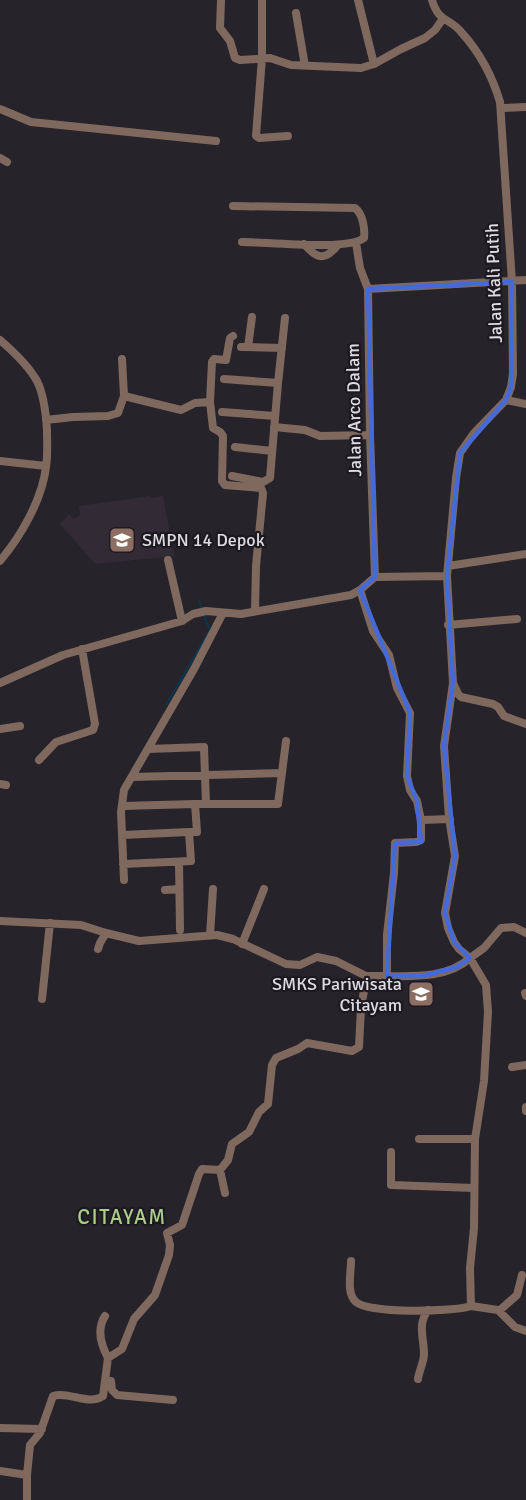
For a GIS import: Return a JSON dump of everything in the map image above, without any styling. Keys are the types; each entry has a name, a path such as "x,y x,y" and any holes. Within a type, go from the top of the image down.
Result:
{"street":[{"path":"221,0 220,28 230,41 235,57 240,60 270,58 287,64 305,66 353,69 374,64 425,38 442,20"},
{"path":"262,0 262,58 256,136 259,138 288,136"},
{"path":"358,0 374,64"},
{"name":"Jalan Kali Putih","path":"432,0 442,20 456,26 474,46 493,80 501,108 512,282 513,374 511,387 506,399 474,433 460,453 447,571 448,625 453,683 444,746 455,856 445,906 446,921 454,942 470,958 486,985 488,997 485,1066 475,1139 474,1228 470,1268 471,1306"},
{"path":"296,13 305,66"},
{"path":"501,108 526,107"},
{"path":"0,109 31,122 216,141"},
{"path":"233,206 355,208 360,214 364,234 364,238 356,243 338,246 242,242"},
{"name":"Jalan Arco Dalam","path":"356,243 360,268 368,289 375,577"},
{"path":"368,289 526,280"},
{"path":"252,316 245,347 282,348"},
{"path":"232,476 263,482 269,480 285,318"},
{"path":"232,336 227,359 214,359 212,362 210,402 213,428 223,436 222,481 225,485 263,490 256,566 255,611"},
{"path":"0,340 15,352 36,379 42,394 46,420 46,466 34,506 0,561"},
{"path":"46,420 112,416 118,412 124,396 122,359"},
{"path":"224,379 278,383"},
{"path":"124,396 181,410 195,403 210,402"},
{"path":"506,399 526,404"},
{"path":"222,412 275,416"},
{"path":"274,427 305,430 320,436 370,435"},
{"path":"235,447 272,451"},
{"path":"0,461 46,466"},
{"path":"0,683 63,655 182,621 193,614 206,611 241,614 351,595 375,577 447,571 526,554"},
{"path":"168,560 182,621"},
{"path":"360,590 373,631 389,655 397,688 410,713 407,776 410,790 417,801 421,820 421,840 395,843 387,935 387,976"},
{"path":"124,880 122,806 124,790 194,669 223,612"},
{"path":"448,625 517,619"},
{"path":"39,760 56,742 93,730 95,724 82,649"},
{"path":"453,683 461,697 493,704 504,716 526,724"},
{"path":"0,729 20,726"},
{"path":"122,806 278,804 286,741"},
{"path":"148,749 204,747 206,804"},
{"path":"132,777 282,773"},
{"path":"122,835 197,832 195,804"},
{"path":"421,820 450,819"},
{"path":"123,864 191,861 189,832"},
{"path":"179,862 180,930"},
{"path":"210,935 213,889"},
{"path":"242,944 264,889"},
{"path":"165,890 179,890"},
{"path":"0,921 81,925 139,941 210,935 228,938 286,964 300,965 317,957 336,961 368,977 402,977 435,973 457,967 484,948 501,928 514,927 526,933"},
{"path":"42,999 50,923"},
{"path":"98,950 106,933"},
{"path":"220,1170 228,1160 232,1144 249,1132 259,1112 268,1104 272,1065 276,1058 307,1043 352,1051 359,1047 361,1008 368,977"},
{"path":"512,1067 526,1065"},
{"path":"419,1139 475,1139"},
{"path":"391,1152 391,1185 474,1188"},
{"path":"108,1358 122,1349 135,1319 155,1295 169,1255 170,1245 167,1233 182,1225 199,1174 202,1169 206,1168 220,1170"},
{"path":"220,1170 225,1193"},
{"path":"351,1261 350,1291 358,1303 369,1307 428,1310 453,1310 471,1306 499,1311 515,1327 526,1331"},
{"path":"499,1311 517,1295 522,1275"},
{"path":"418,1379 424,1356 420,1329 428,1310"},
{"path":"27,1500 30,1445 42,1429 52,1396 69,1395 99,1399 103,1396 108,1358 100,1342 101,1323 105,1316"},
{"path":"106,1379 111,1382 112,1390 117,1395 173,1400"},
{"path":"0,1428 42,1429"},
{"path":"0,1471 27,1475"}],"highlighted area":[{"path":"512,282 511,387 506,400 460,453 447,576 453,683 444,746 455,856 445,913 454,942 470,958 457,967 423,976 387,976 395,843 421,842 417,801 407,776 410,713 360,590 375,577 368,289"}],"shaded area":[{"name":"SMPN 14 Depok","path":"151,496 151,498 163,496 174,556 95,564 60,524 69,514 74,519 80,515 79,506"}],"waterway":[{"path":"199,600 202,610"},
{"path":"166,705 210,630 203,614"}],"place":[{"name":"SMPN 14 Depok","path":"122,540"},
{"name":"SMKS Pariwisata Citayam","path":"421,994"}],"district":[{"name":"CITAYAM","path":"122,1217"}]}
